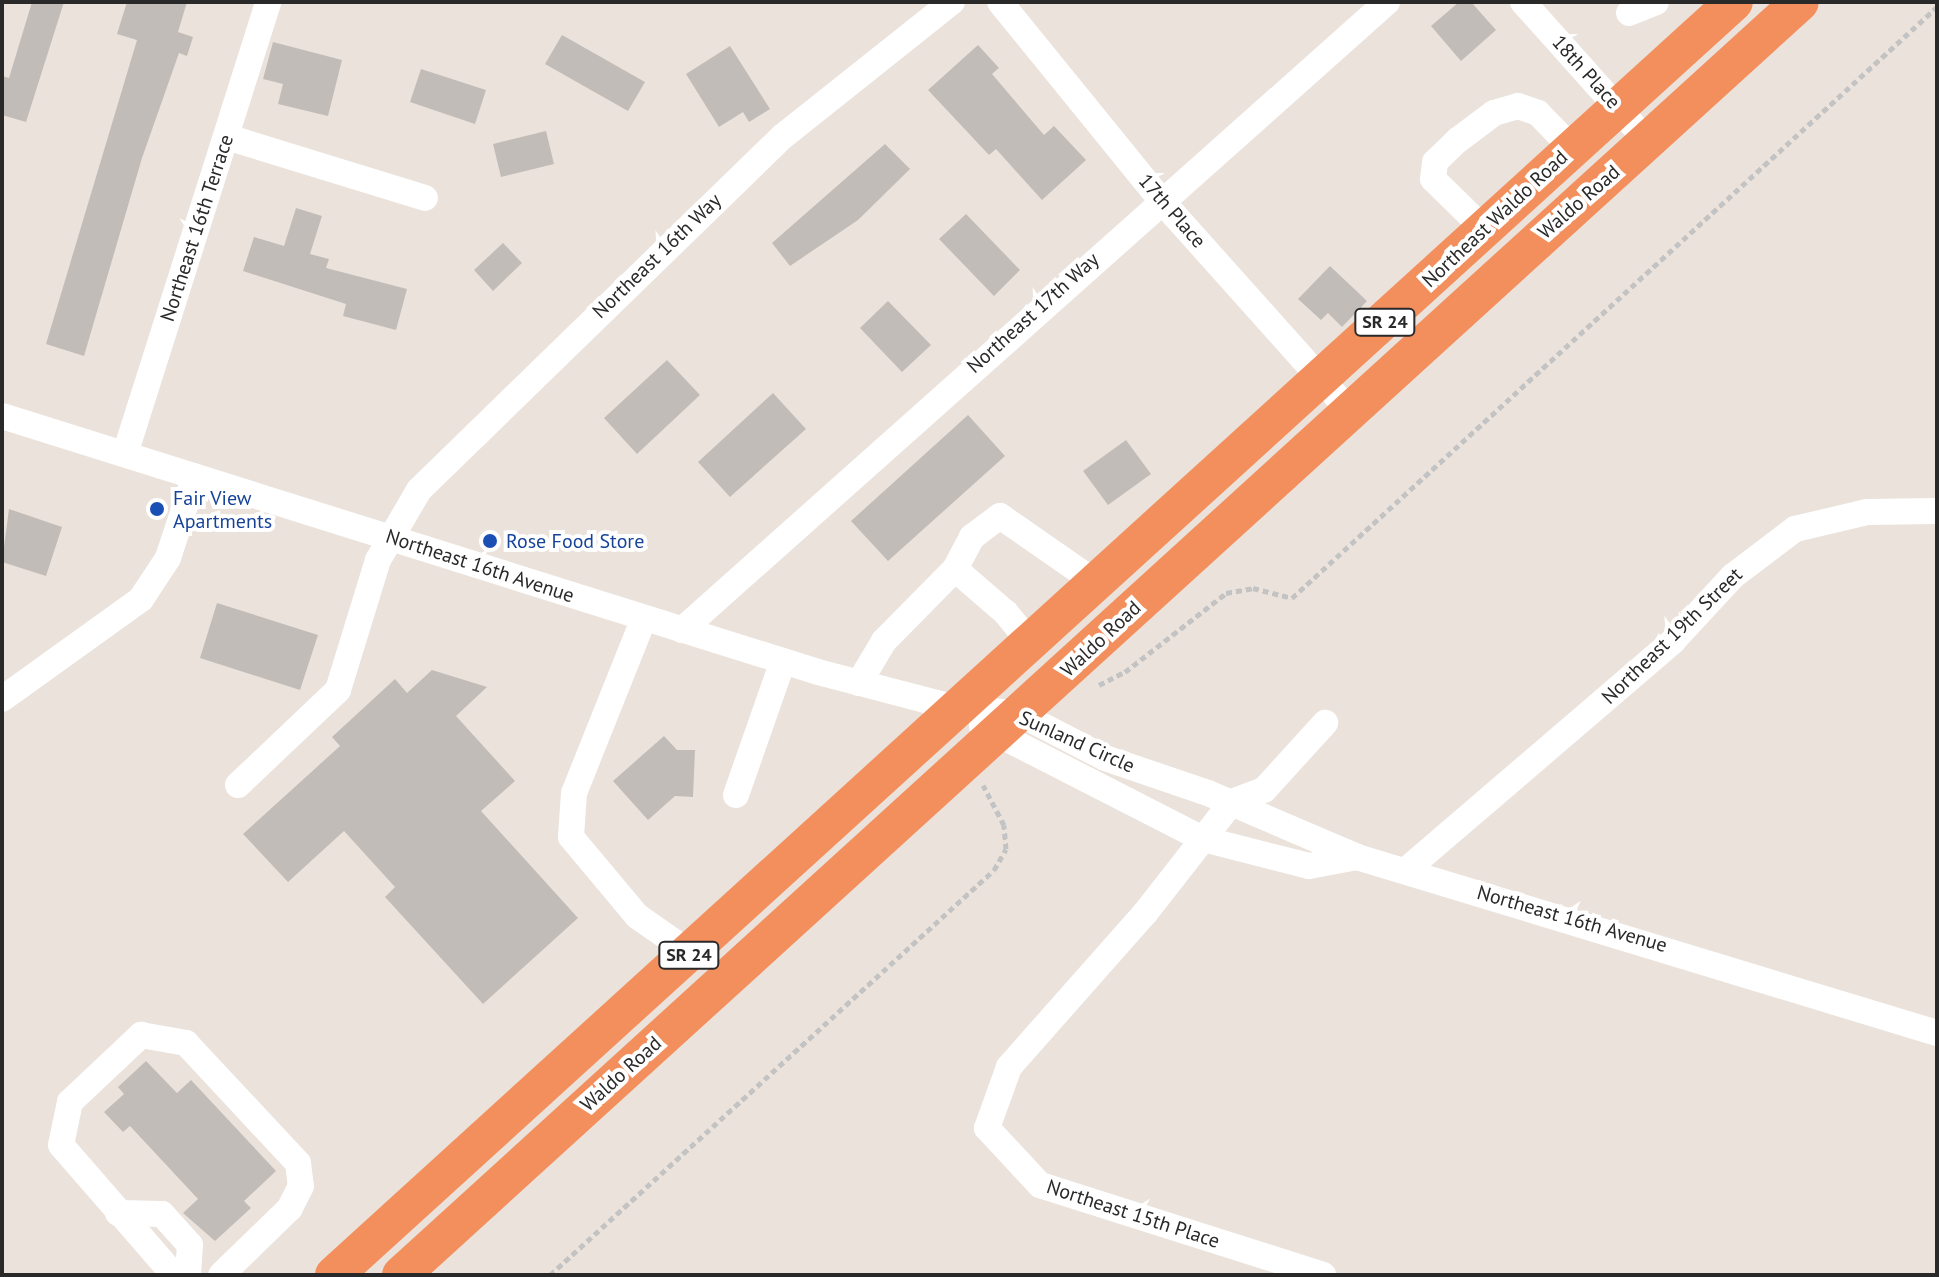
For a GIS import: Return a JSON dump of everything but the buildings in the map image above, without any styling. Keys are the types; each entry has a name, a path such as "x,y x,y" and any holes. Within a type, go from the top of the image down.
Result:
{"highway":[{"name":"Northeast Waldo Road","path":"1098,584 1734,2"},
{"name":"Waldo Road","path":"401,1275 1006,724 1352,414 1800,2"},
{"name":"SR 24","path":"334,1275 1098,584"}],"street":[{"name":"Northeast 16th Terrace","path":"125,454 268,2"},
{"name":"Northeast 16th Way","path":"238,785 338,690 389,537 419,490 655,257 782,137 952,2"},
{"name":"17th Place","path":"1000,2 1160,199 1352,414"},
{"name":"Northeast 17th Way","path":"682,630 1160,199 1387,2"},
{"name":"18th Place","path":"1523,2 1648,142"},
{"path":"1629,13 1656,2"},
{"path":"1484,229 1433,179 1435,162 1458,140 1494,113 1518,106 1538,113 1572,148"},
{"path":"227,137 425,198"},
{"name":"Northeast 16th Avenue","path":"2,416 783,661 960,709"},
{"path":"2,699 141,599 168,558 195,476"},
{"name":"Northeast 19th Street","path":"1405,871 1662,651 1733,576 1795,529 1867,512 1937,511"},
{"path":"859,683 884,641 955,569 972,537 1000,516 1098,584"},
{"path":"955,569 1006,613 1032,645"},
{"path":"644,618 574,793 571,837 637,916 690,953"},
{"path":"736,795 783,661"},
{"name":"Sunland Circle","path":"960,709 1232,802 1357,857"},
{"path":"1203,839 1232,802 1264,790 1325,723"},
{"name":"Sunland Circle","path":"1006,724 1203,839"},
{"name":"Northeast 16th Avenue","path":"1203,839 1309,866 1357,857 1937,1033"},
{"name":"Northeast 15th Place","path":"1203,839 1009,1067 987,1128 1040,1185 1323,1275"},
{"path":"174,1275 61,1145 70,1102 141,1035 172,1038 199,1054 291,1152 301,1174 290,1208 221,1275"},
{"path":"118,1213 162,1214 190,1245 188,1275"}],"path":[{"path":"1092,688 1125,672 1226,593 1253,588 1292,598 1937,7"},
{"path":"550,1275 994,870 1006,849 1004,825 984,792 987,773"}],"place":[{"name":"Fair View Apartments","path":"157,509"},
{"name":"Rose Food Store","path":"490,541"}]}
